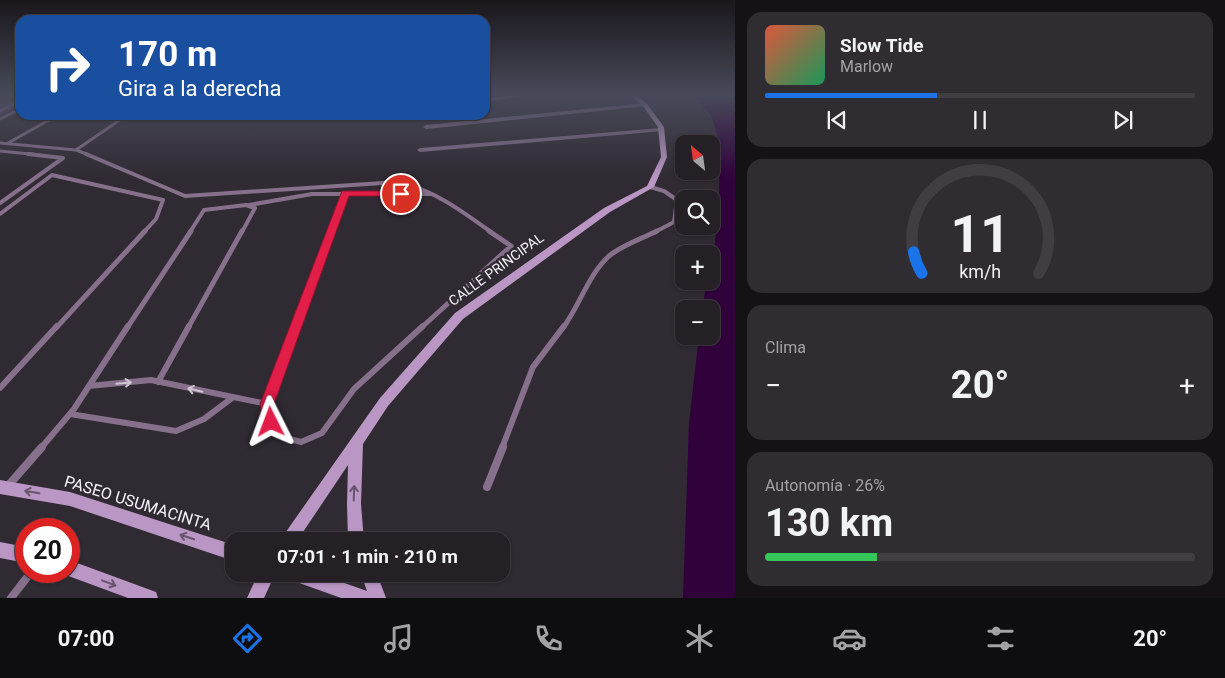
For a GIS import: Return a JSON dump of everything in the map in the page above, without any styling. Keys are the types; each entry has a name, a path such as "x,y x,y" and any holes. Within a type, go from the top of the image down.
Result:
{"main road":[{"path":"650,187 664,157 661,130 656,122"},
{"name":"CALLE PRINCIPAL","path":"294,532 384,402 459,316 607,210 650,187"},
{"path":"356,442 354,504 356,532"},
{"name":"PASEO USUMACINTA","path":"3,487 70,499 225,550"},
{"path":"0,550 15,553"},
{"path":"80,572 141,596"},
{"path":"255,598 263,582"},
{"path":"319,582 364,598"},
{"path":"372,582 378,598"}],"street":[{"path":"426,128 484,122"},
{"path":"420,150 661,130"}],"lane":[{"path":"7,143 45,122"},
{"path":"76,150 117,122"},
{"path":"0,142 76,150 186,196 398,182 414,184 434,194 511,246 354,389 322,433 301,442 282,437 271,422 267,404 345,193"},
{"path":"0,150 63,158 2,201"},
{"path":"0,214 52,175 163,200 156,219 0,388"},
{"path":"487,487 533,367 575,312 595,272 610,255 674,222 678,200 664,191 650,187"},
{"path":"3,487 70,414 204,210 312,194 434,194"},
{"path":"2,201 17,201"},
{"path":"158,382 255,208 246,205"},
{"path":"89,386 151,380 267,404"},
{"path":"70,414 176,431 204,419 232,398"},
{"path":"11,598 23,583"}],"shaded area":[{"path":"713,122 735,122 735,598 683,598 689,423 698,345 720,345 720,300 704,300 705,290 720,290 720,245 715,245 716,235 720,235 720,135 717,135"}],"route":[{"path":"271,422 267,404 345,193 401,194"}]}
